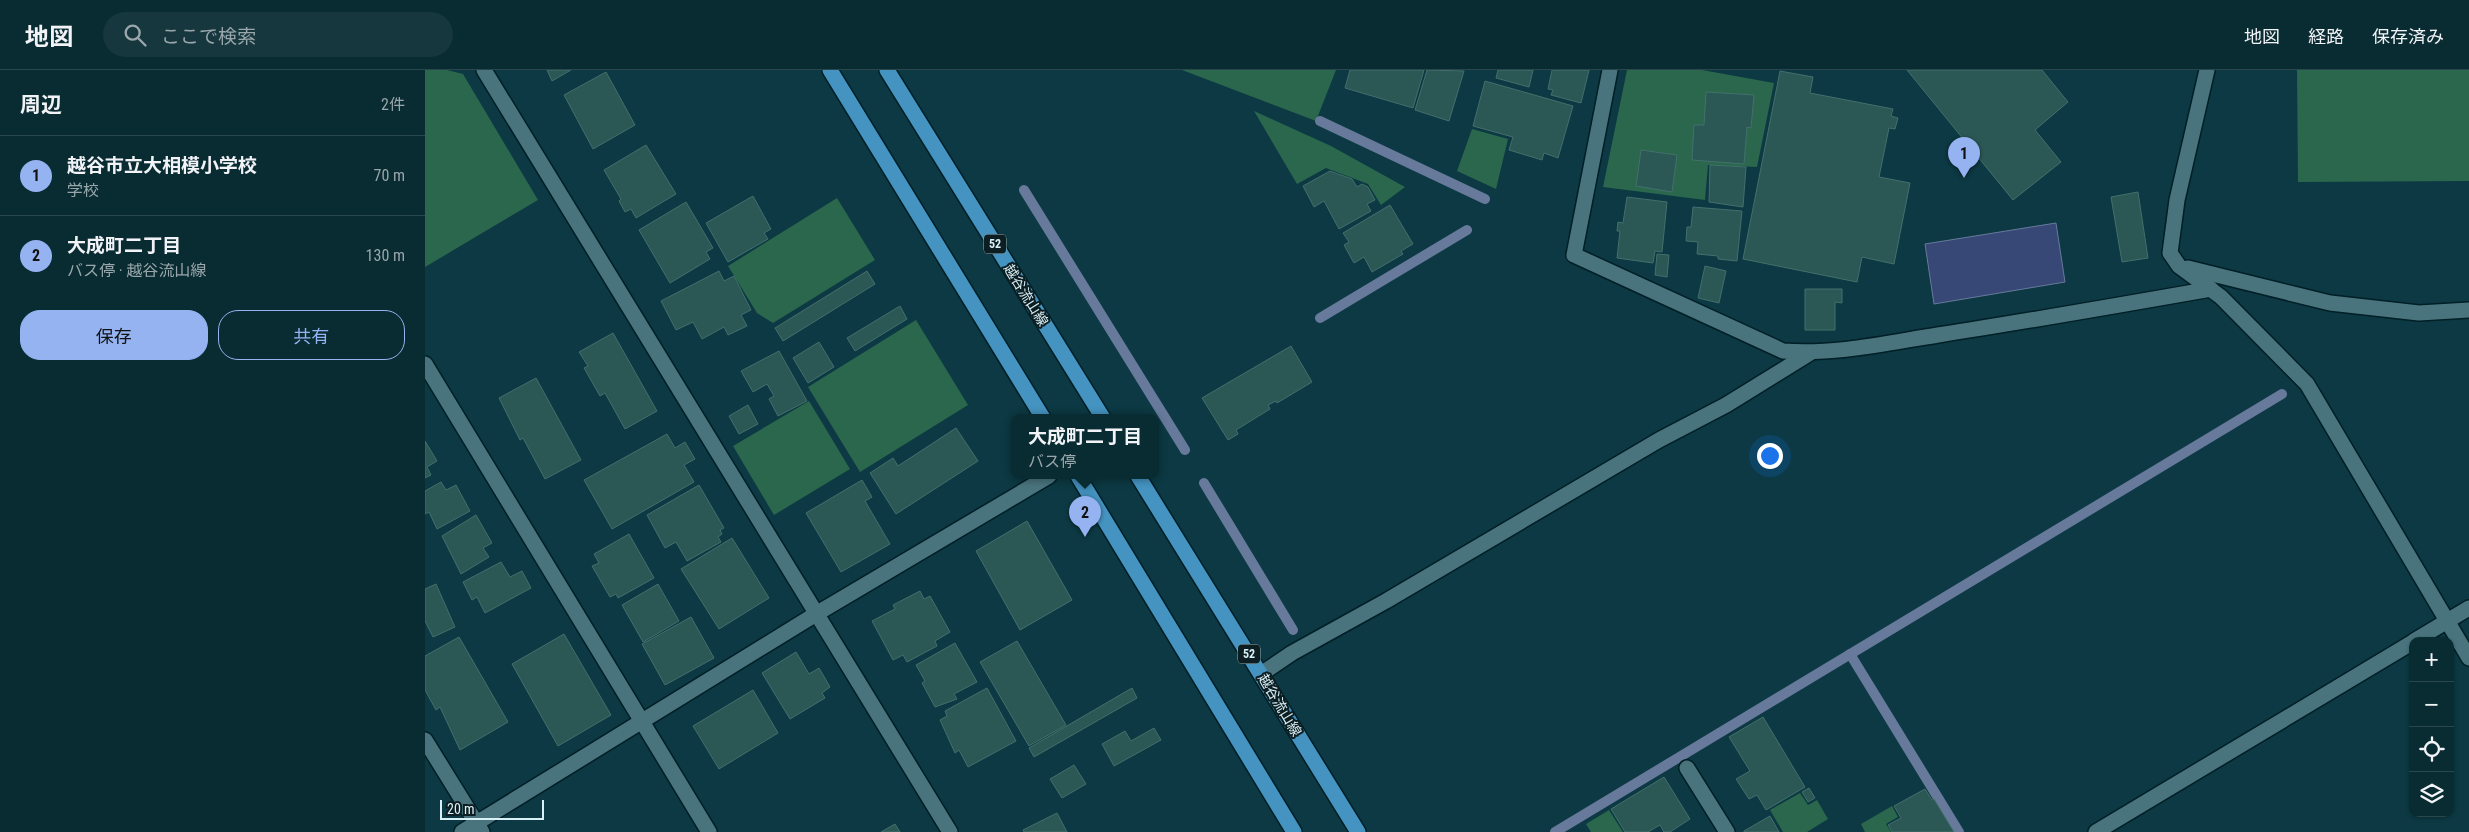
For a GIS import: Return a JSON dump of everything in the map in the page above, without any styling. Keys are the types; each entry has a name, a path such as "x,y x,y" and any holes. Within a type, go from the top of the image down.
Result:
{"main road":[{"path":"830,70 1041,414"},
{"name":"越谷流山線","path":"887,70 1101,414"},
{"path":"1080,479 1294,832"},
{"name":"越谷流山線","path":"1140,479 1358,832"}],"street":[{"path":"484,70 950,832"},
{"path":"1610,70 1575,255 1783,351 1810,353 2019,323 2211,289"},
{"path":"2207,70 2177,200 2170,253 2179,266 2211,289 2307,384 2469,658"},
{"path":"2179,266 2330,303 2419,313 2469,310"},
{"path":"1261,674 1292,654 1386,601 1659,440 1726,405 1810,353"},
{"path":"425,364 709,832"},
{"path":"462,832 479,828 641,721 816,614 1044,479"},
{"path":"2420,637 2469,608"},
{"path":"2096,832 2409,643"},
{"path":"425,740 479,828"},
{"path":"1687,768 1727,832"}],"green space":[{"path":"425,70 447,70 463,74 538,200 425,267"},
{"path":"1182,70 1336,70 1316,121"},
{"path":"1627,70 1702,70 1774,83 1757,167 1708,165 1705,200 1603,187"},
{"path":"2297,70 2469,70 2469,181 2298,182"},
{"path":"1254,111 1331,146 1405,187 1381,205 1368,184 1326,168 1297,184"},
{"path":"1472,129 1508,139 1496,189 1457,171"},
{"path":"837,198 875,260 773,323 757,313 728,266"},
{"path":"916,320 968,405 860,472 808,387"},
{"path":"809,401 850,469 774,515 733,446"},
{"path":"1800,793 1808,805 1817,800 1828,819 1807,832 1783,832 1770,810"},
{"path":"1892,806 1898,817 1886,824 1891,832 1865,832 1861,824"},
{"path":"1609,810 1623,832 1591,832 1586,824"}],"water":[{"path":"2056,223 2065,282 1934,304 1925,244"}],"building":[{"path":"547,70 571,70 552,81"},
{"path":"1350,70 1424,70 1413,108 1345,88"},
{"path":"1427,70 1464,71 1449,121 1415,110"},
{"path":"1498,70 1533,70 1529,87 1496,78"},
{"path":"1552,70 1589,70 1581,103 1551,95 1553,90 1548,89"},
{"path":"1907,70 2042,70 2068,102 2035,130 2061,162 2013,200"},
{"path":"1780,71 1813,77 1810,93 1893,109 1891,116 1898,118 1895,129 1889,128 1879,177 1910,183 1894,264 1862,257 1857,282 1743,259"},
{"path":"606,72 635,125 593,149 564,95"},
{"path":"1485,81 1573,106 1558,158 1544,153 1542,160 1509,150 1513,137 1473,126"},
{"path":"1706,92 1754,95 1751,128 1747,127 1744,164 1692,160 1694,125 1704,125"},
{"path":"646,145 676,194 636,218 631,209 625,212 619,201 621,199 604,170"},
{"path":"1641,150 1677,155 1672,192 1636,186"},
{"path":"1710,165 1746,167 1743,207 1709,202"},
{"path":"1330,171 1352,179 1357,187 1362,184 1368,187 1375,200 1367,204 1371,211 1339,229 1324,201 1314,207 1303,186"},
{"path":"2138,192 2148,258 2122,262 2111,197"},
{"path":"753,196 771,229 764,233 768,239 728,262 706,223"},
{"path":"1627,197 1667,202 1662,252 1655,251 1653,263 1617,258 1620,231 1617,231 1618,222 1623,223"},
{"path":"686,202 713,248 706,252 710,259 670,283 639,230"},
{"path":"1390,205 1413,244 1401,251 1403,254 1372,272 1364,257 1354,263 1344,245 1349,242 1343,233"},
{"path":"1693,207 1742,211 1737,261 1718,259 1718,256 1697,254 1698,242 1686,241 1687,227 1691,227"},
{"path":"1657,254 1669,255 1667,277 1655,275"},
{"path":"1705,266 1726,271 1719,303 1698,298"},
{"path":"719,271 724,281 734,276 751,310 741,315 747,326 728,335 724,327 702,339 693,322 676,330 661,301"},
{"path":"867,271 875,284 783,341 775,328"},
{"path":"1805,289 1842,289 1842,303 1835,302 1835,330 1805,330"},
{"path":"900,306 907,319 855,351 847,338"},
{"path":"613,333 657,411 625,429 605,393 600,396 584,368 588,366 579,352"},
{"path":"819,342 834,367 808,383 793,358"},
{"path":"1291,346 1312,382 1277,403 1276,401 1268,405 1270,409 1236,430 1238,434 1228,440 1202,398"},
{"path":"779,351 807,401 778,416 769,399 774,396 767,384 753,392 741,371"},
{"path":"536,378 581,460 545,479 523,438 520,440 499,398"},
{"path":"748,405 758,424 739,434 729,416"},
{"path":"956,428 978,461 896,514 870,473 893,458 898,466"},
{"path":"667,434 675,448 685,442 695,459 684,465 694,482 612,529 584,480"},
{"path":"425,441 437,461 427,467 431,475 425,478"},
{"path":"862,480 872,497 865,501 890,544 841,572 806,513"},
{"path":"441,482 446,490 456,485 470,511 437,529 429,512 425,514 425,491"},
{"path":"699,485 724,528 720,530 722,534 718,537 721,542 687,561 676,542 665,548 647,515"},
{"path":"476,515 492,543 483,548 489,557 461,574 442,536"},
{"path":"1027,521 1072,600 1020,630 976,551"},
{"path":"629,534 654,578 618,598 616,594 610,597 592,566 599,563 594,554"},
{"path":"732,538 769,598 719,629 681,569"},
{"path":"501,562 510,577 522,571 531,588 485,613 477,597 472,600 463,582"},
{"path":"436,584 455,627 433,637 425,621 425,589"},
{"path":"658,584 679,621 643,642 622,605"},
{"path":"920,591 924,599 930,596 950,632 935,641 937,646 907,662 903,655 893,660 872,621 895,609 893,605"},
{"path":"691,617 714,658 665,685 642,644"},
{"path":"564,634 611,715 558,746 512,664"},
{"path":"459,637 508,722 460,750 440,707 436,710 425,690 425,656"},
{"path":"1017,641 1066,725 1029,746 980,662"},
{"path":"955,643 977,682 954,694 957,699 935,707 922,683 925,681 916,665"},
{"path":"796,652 809,674 819,668 830,687 822,693 825,698 790,719 762,673"},
{"path":"987,688 1016,741 968,767 959,750 955,753 940,720 947,716 945,711"},
{"path":"1132,688 1137,698 1034,757 1029,748"},
{"path":"753,690 778,733 719,769 693,726"},
{"path":"1763,717 1805,787 1766,810 1757,795 1749,799 1736,779 1750,771 1729,737"},
{"path":"1154,728 1161,740 1114,766 1102,744 1125,731 1131,741"},
{"path":"1074,765 1086,784 1062,798 1050,779"},
{"path":"1664,777 1690,819 1670,832 1664,832 1660,825 1648,832 1625,832 1611,809"},
{"path":"1809,788 1815,798 1808,802 1802,792"},
{"path":"1925,789 1932,800 1934,799 1954,832 1892,832 1888,825 1901,818 1894,806"},
{"path":"1057,813 1067,832 1024,832 1023,830"},
{"path":"1770,816 1779,832 1744,832 1744,831"},
{"path":"895,824 900,832 881,832"}],"waterway":[{"path":"1320,121 1485,199"},
{"path":"1024,190 1185,450"},
{"path":"1320,318 1467,230"},
{"path":"1555,832 2282,394"},
{"path":"1204,483 1293,630"},
{"path":"1850,654 1959,832"}],"place":[{"name":"越谷市立大相模小学校","path":"1964,178"},
{"name":"大成町二丁目","path":"1085,537"}]}
